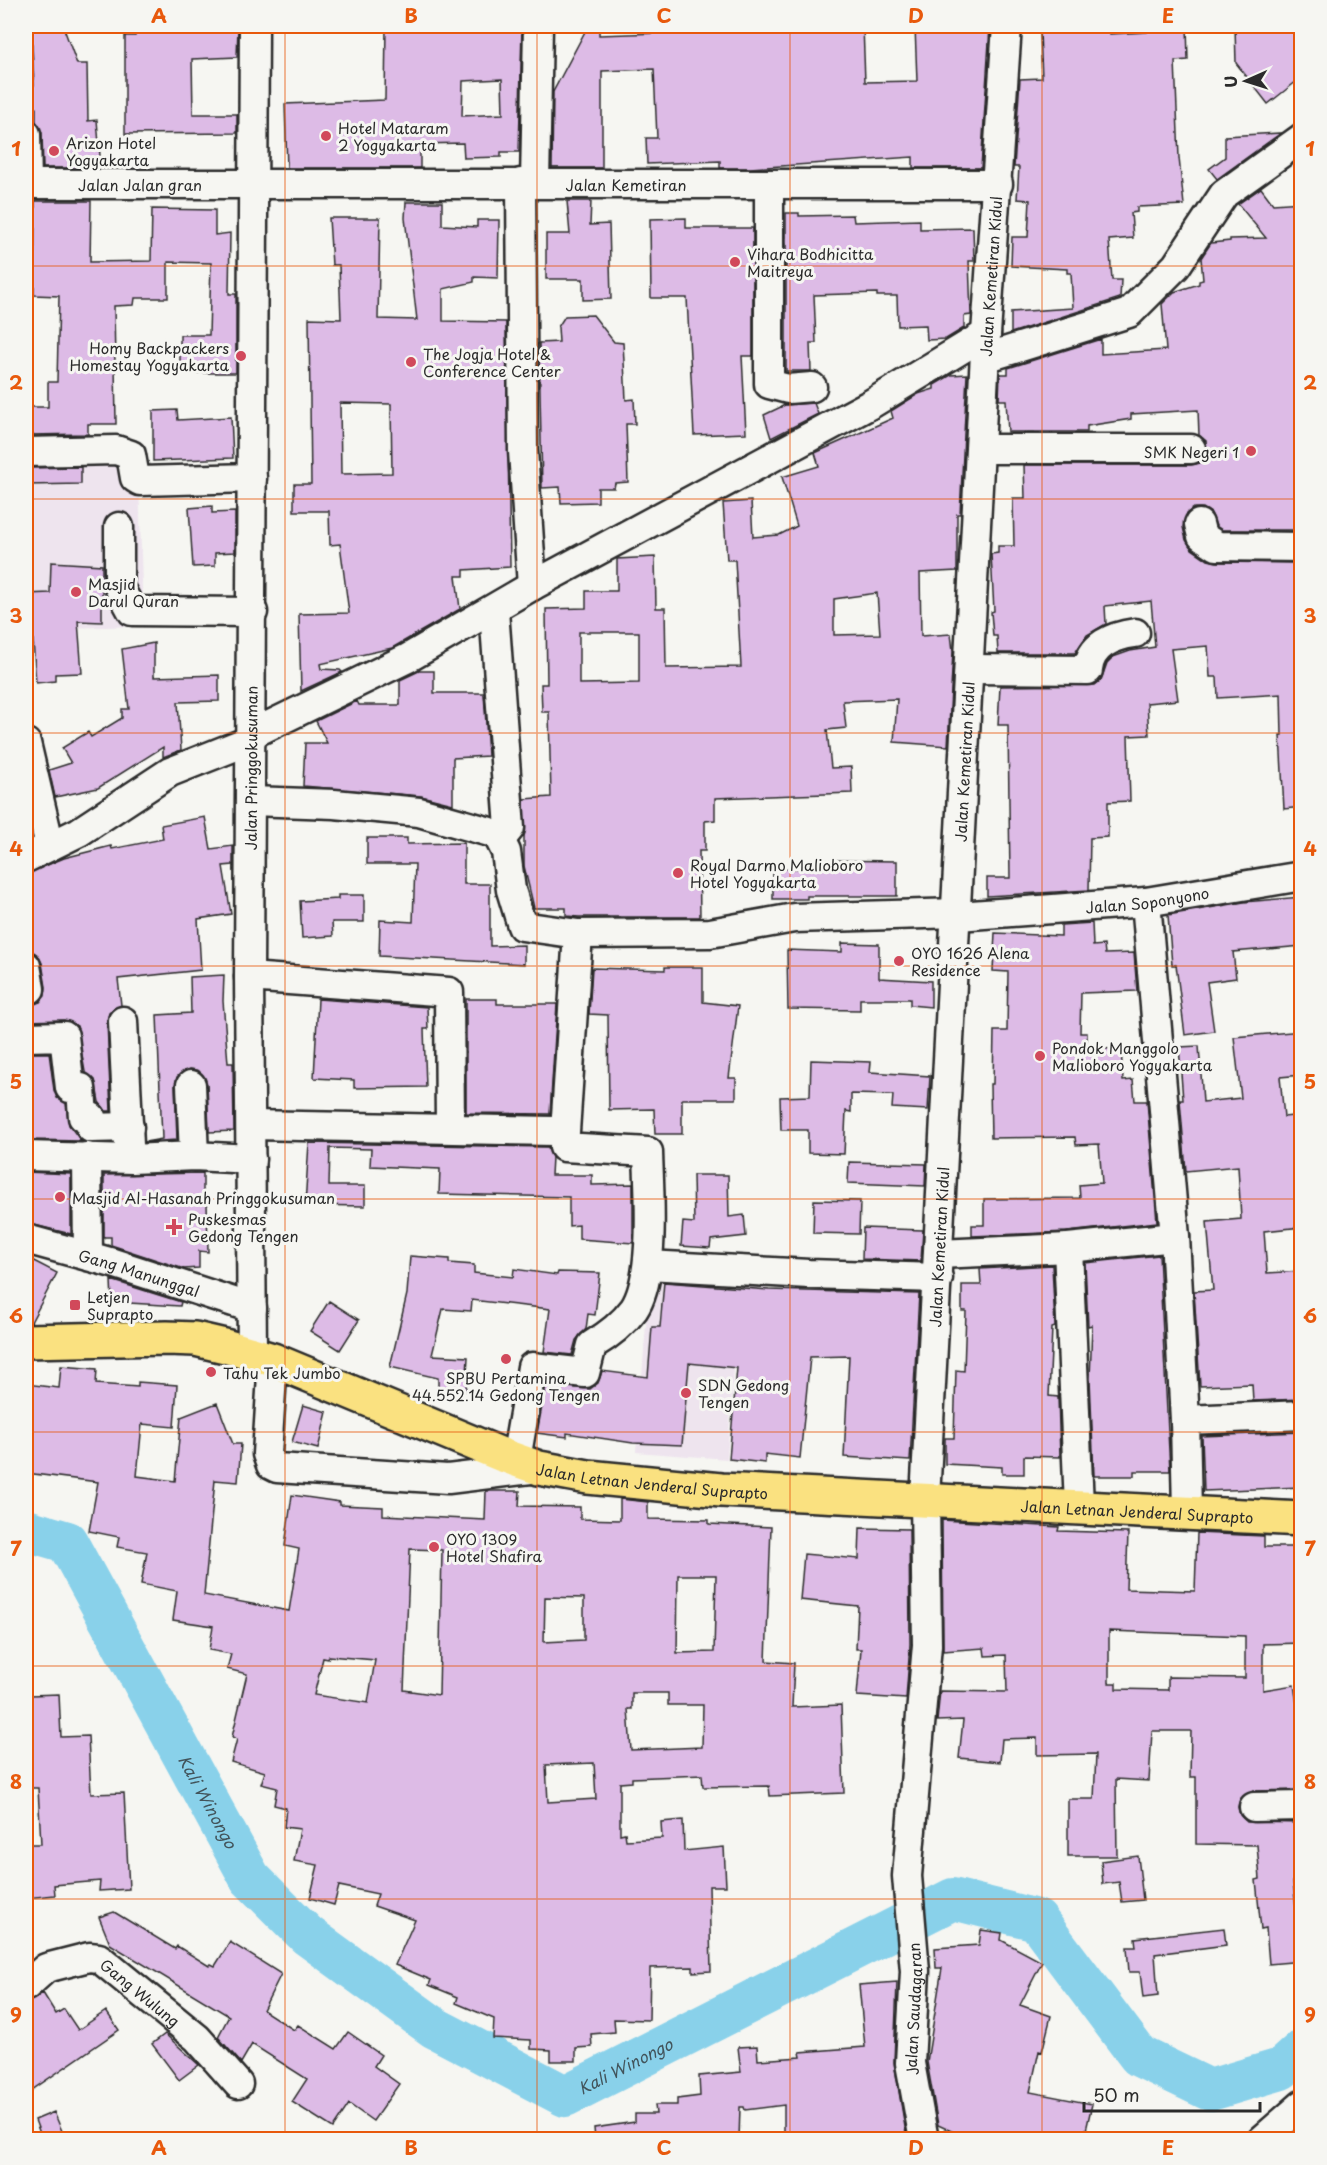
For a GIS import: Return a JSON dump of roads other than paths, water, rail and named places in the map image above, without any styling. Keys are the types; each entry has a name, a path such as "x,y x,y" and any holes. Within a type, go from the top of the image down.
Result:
{"main road":[{"name":"Jalan Letnan Jenderal Suprapto","path":"26,1341 195,1339 263,1356 528,1464 588,1477 721,1490 1079,1506 1302,1519"}],"street":[{"name":"Jalan Pringgokusuman","path":"254,26 253,612 249,977 252,1308 263,1356 267,1454 271,1465 277,1468 448,1479 528,1464"},
{"path":"532,586 523,450 527,183 538,26"},
{"name":"Jalan Kemetiran Kidul","path":"907,1876 927,1646 925,1499 958,914 986,346 998,184 1006,26"},
{"path":"26,134 26,184"},
{"path":"26,743 38,852 79,832 170,772 251,737 408,658 494,611 532,586 871,404 986,346 1129,313 1176,266 1224,194 1302,138"},
{"name":"Jalan Kemetiran","path":"255,183 998,184"},
{"name":"Jalan Jalan gran","path":"26,184 255,183"},
{"path":"769,184 769,384 788,389 812,387"},
{"path":"981,449 1191,449"},
{"path":"26,452 116,450 131,455 135,478 140,482 252,478"},
{"path":"1199,524 1202,536 1217,546 1302,547"},
{"path":"119,527 119,587 132,611 253,612"},
{"path":"251,801 334,804 419,812 497,834 506,833 510,828 494,611"},
{"path":"970,669 1088,670 1089,658 1104,642 1116,635 1135,633"},
{"name":"Jalan Soponyono","path":"497,834 506,852 511,890 522,926 578,934 710,933 794,918 992,915 1146,902 1302,876"},
{"path":"1146,902 1174,1237 1185,1420 1187,1512"},
{"path":"528,1464 532,1367 585,1373 592,1345 612,1334 635,1308 648,1265 648,1152 564,1147 578,934"},
{"path":"26,966 30,989 26,989"},
{"path":"249,977 449,992 450,1128"},
{"path":"123,1021 129,1159"},
{"path":"26,1037 64,1036 70,1088 81,1088 83,1117 91,1116 91,1128 129,1127"},
{"path":"190,1084 194,1156"},
{"path":"251,1125 554,1131"},
{"path":"26,1156 129,1159 194,1156 251,1159"},
{"path":"87,1157 88,1256"},
{"path":"648,1265 939,1266 1068,1248 1174,1237"},
{"name":"Gang Manunggal","path":"26,1239 88,1256 252,1308"},
{"path":"1068,1248 1079,1506"},
{"path":"1185,1420 1302,1415"},
{"path":"1254,1807 1302,1806"},
{"name":"Jalan Saudagaran","path":"907,1876 913,1950 910,2063 913,2088 929,2136"},
{"name":"Gang Wulung","path":"32,1970 88,1957 107,1962 197,2038 238,2084"},
{"path":"1262,2139 1302,2104"}],"waterway":[{"name":"Kali Winongo","path":"26,1530 67,1542 250,1878 307,1935 435,2028 565,2096 953,1899 1037,1920 1139,2056 1210,2090 1281,2069 1302,2050"}],"place":[{"name":"Hotel Mataram 2 Yogyakarta","path":"326,136"},
{"name":"Arizon Hotel Yogyakarta","path":"54,151"},
{"name":"Vihara Bodhicitta Maitreya","path":"735,262"},
{"name":"Homy Backpackers Homestay Yogyakarta","path":"241,356"},
{"name":"The Jogja Hotel & Conference Center","path":"411,362"},
{"name":"SMK Negeri 1","path":"1251,451"},
{"name":"Masjid Darul Quran","path":"76,592"},
{"name":"Royal Darmo Malioboro Hotel Yogyakarta","path":"678,873"},
{"name":"OYO 1626 Alena Residence","path":"899,961"},
{"name":"Pondok Manggolo Malioboro Yogyakarta","path":"1040,1056"},
{"name":"Masjid Al-Hasanah Pringgokusuman","path":"60,1197"},
{"name":"Puskesmas Gedong Tengen","path":"174,1227"},
{"name":"Letjen Suprapto","path":"75,1305"},
{"name":"SPBU Pertamina 44.552.14 Gedong Tengen","path":"506,1359"},
{"name":"Tahu Tek Jumbo","path":"211,1372"},
{"name":"SDN Gedong Tengen","path":"686,1393"},
{"name":"OYO 1309 Hotel Shafira","path":"434,1547"}]}
